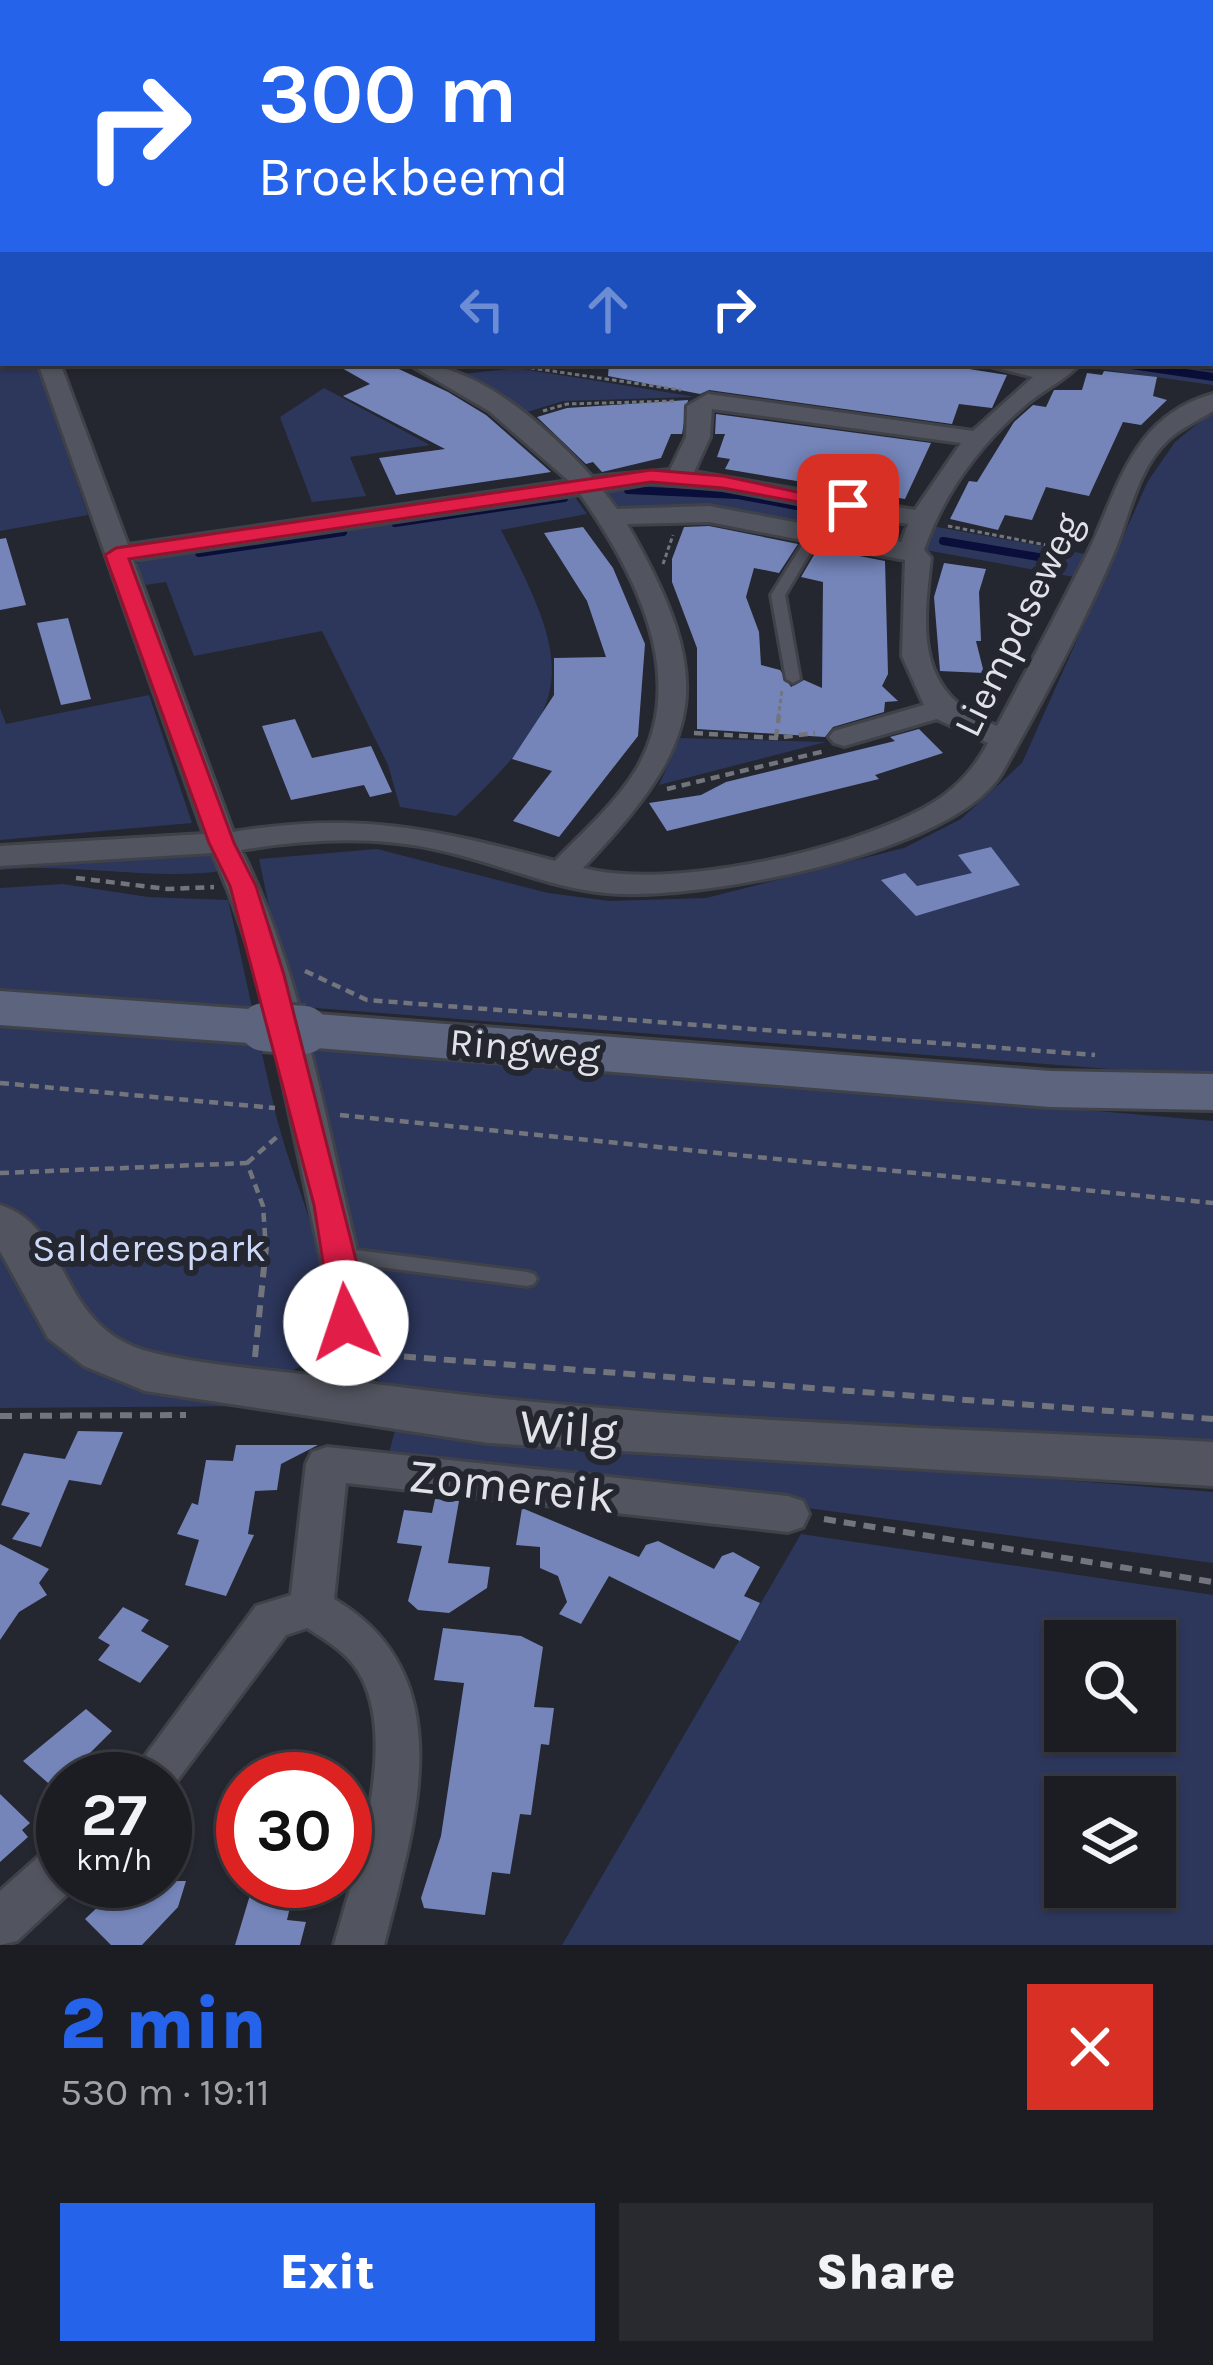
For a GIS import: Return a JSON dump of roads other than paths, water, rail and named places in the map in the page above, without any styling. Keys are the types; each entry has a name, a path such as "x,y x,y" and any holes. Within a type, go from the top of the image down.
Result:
{"main road":[{"name":"Ringweg","path":"0,1008 1050,1089 1213,1093"},
{"name":"Ringweg","path":"1050,1089 1213,1112"}],"street":[{"path":"51,366 222,843 243,886 270,975 340,1255 346,1323 335,1399"},
{"path":"425,366 520,418 590,483 642,575 674,654 676,694 668,731 638,790 562,873"},
{"path":"910,552 919,518 933,507 975,439 1060,368"},
{"path":"680,476 698,437 699,406 708,401 975,439"},
{"name":"Liempdseweg","path":"0,856 222,843 290,832 382,831 438,839 602,883 723,880 882,837 937,814 986,775 1100,555 1128,478 1159,436 1213,401"},
{"path":"116,555 590,483 680,476 919,518"},
{"path":"612,517 682,513 910,552 918,558 914,624 921,674 941,709 1006,741"},
{"path":"844,737 941,709"},
{"name":"Wilg","path":"0,1223 20,1236 67,1327 104,1354 145,1371 488,1422 600,1432 1213,1464"},
{"name":"Zomereik","path":"311,1608 328,1464 788,1514"},
{"path":"172,1752 272,1620 311,1608 344,1621 383,1666 400,1730 388,1828 359,1945"},
{"path":"0,1924 36,1891"}],"lane":[{"path":"794,679 778,595 815,533"},
{"path":"340,1255 527,1279"}],"waterway":[{"path":"1138,366 1213,377"},
{"path":"628,490 738,495 892,524"},
{"path":"395,523 564,498"},
{"path":"199,553 343,532"},
{"path":"943,541 1050,559"}],"park label":[{"name":"Salderespark","path":"149,1247"}]}
